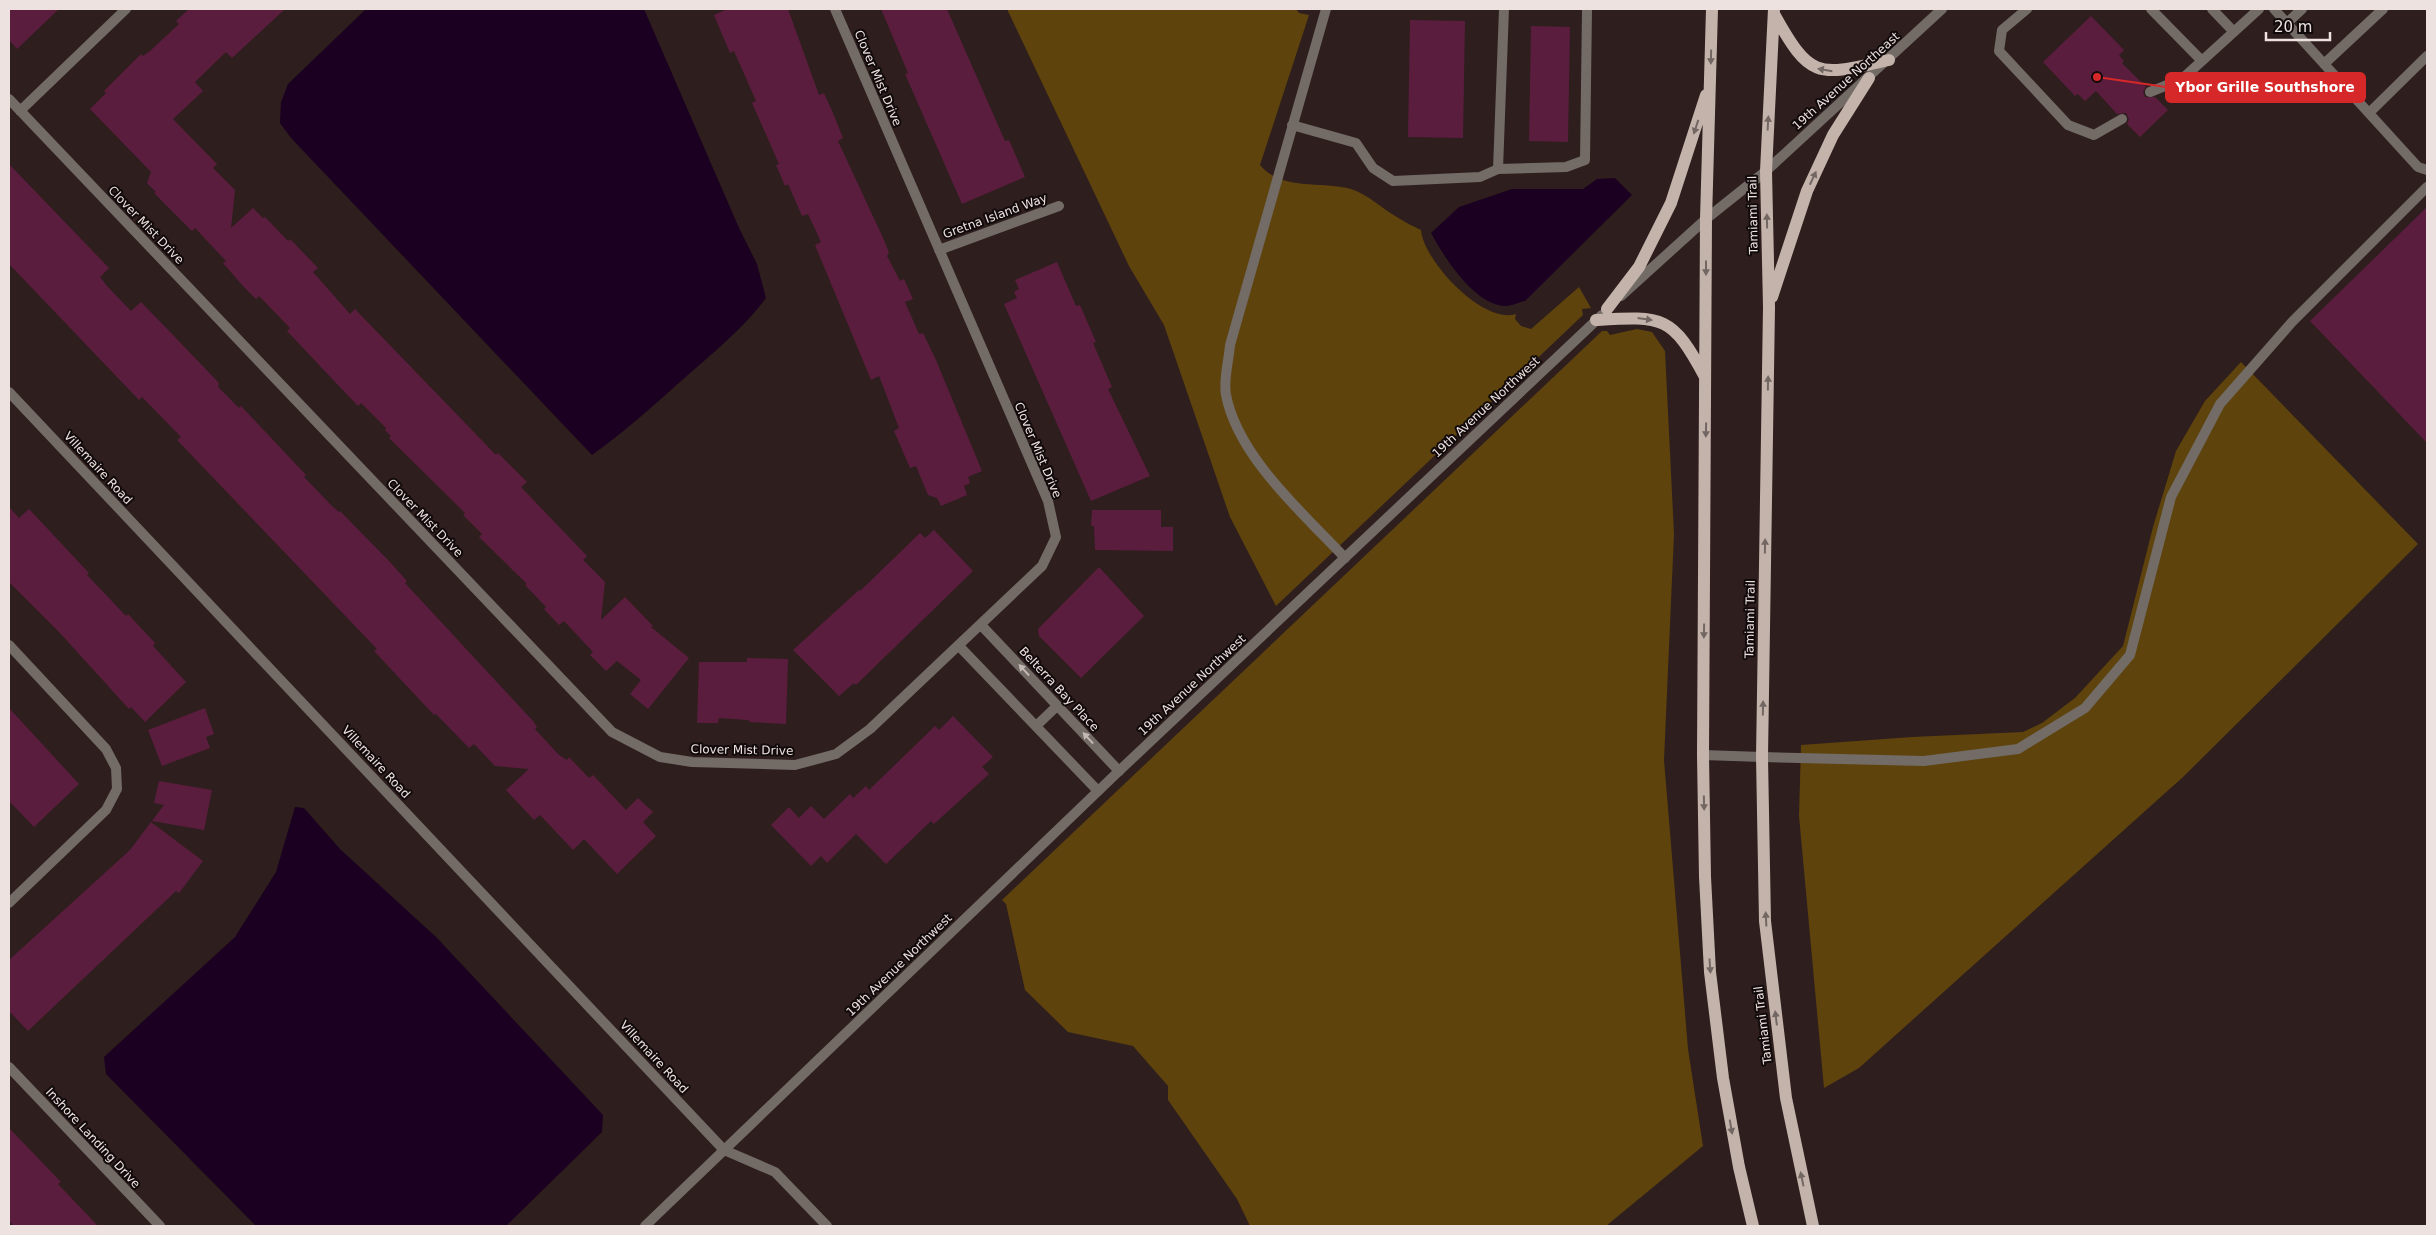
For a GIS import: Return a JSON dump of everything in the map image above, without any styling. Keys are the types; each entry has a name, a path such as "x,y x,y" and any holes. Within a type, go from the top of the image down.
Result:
{"main road":[{"path":"1712,9 1706,219 1707,380 1703,755 1705,877 1710,972 1724,1087 1738,1167 1753,1226"},
{"path":"1774,11 1788,39 1802,58 1818,70 1838,72 1889,60"},
{"name":"Tamiami Trail","path":"1774,11 1766,171 1769,307 1762,757 1765,921 1786,1098 1813,1226"},
{"path":"1769,307 1807,191 1833,135 1869,78"},
{"path":"1607,310 1639,267 1671,203 1711,81"},
{"path":"1596,320 1636,318 1659,321 1675,330 1689,346 1707,380"}],"street":[{"path":"20,111 126,9"},
{"name":"Clover Mist Drive","path":"9,99 612,732 660,757 684,761 795,765 836,754 870,729 1042,566 1056,537 1048,501 835,9"},
{"path":"1326,9 1230,345 1226,393 1236,425 1255,459 1345,558"},
{"path":"1498,169 1504,9"},
{"path":"1292,125 1356,144 1373,168 1393,181 1480,177 1498,169 1566,167 1585,160 1587,9"},
{"name":"19th Avenue Northeast","path":"1766,171 1889,60 1942,9"},
{"path":"2027,9 2002,30 1999,51 2068,125 2094,135 2122,119"},
{"path":"2151,9 2202,61"},
{"path":"2212,9 2234,32"},
{"path":"2150,92 2182,79 2259,9"},
{"path":"2274,9 2418,167 2427,170"},
{"path":"2287,23 2302,9"},
{"path":"2324,64 2383,9"},
{"path":"2369,113 2427,56"},
{"name":"19th Avenue Northwest","path":"645,1226 1118,771 1596,320 1706,219 1766,171"},
{"path":"1703,755 1924,761 2018,749 2085,708 2130,655 2171,497 2220,404 2292,322 2427,187"},
{"name":"Gretna Island Way","path":"938,250 1059,206"},
{"name":"Villemaire Road","path":"9,392 724,1150"},
{"name":"Belterra Bay Place","path":"981,625 1118,771"},
{"path":"9,645 106,750 116,768 117,789 106,810 9,903"},
{"path":"959,646 1098,791"},
{"path":"1036,726 1057,706"},
{"name":"Inshore Landing Drive","path":"9,1067 160,1226"},
{"path":"724,1150 775,1172 827,1226"}],"shaded area":[{"path":"366,9 644,9 739,228 757,264 766,298 747,321 714,352 637,420 592,455 291,138 280,123 281,102 288,84"},
{"path":"1007,9 1296,9 1299,13 1309,15 1260,165 1279,179 1290,182 1351,189 1421,230 1424,243 1432,257 1443,273 1457,287 1472,300 1488,310 1503,315 1516,314 1515,319 1521,326 1531,329 1579,287 1591,308 1582,309 1583,315 1276,606 1230,517 1164,325 1129,266"},
{"path":"1615,178 1632,195 1525,301 1513,305 1494,304 1472,289 1452,267 1431,233 1459,207 1512,189 1583,189 1597,179"},
{"path":"1637,329 1652,332 1665,351 1674,534 1664,760 1688,1049 1703,1146 1606,1226 1250,1226 1237,1199 1168,1100 1168,1086 1133,1046 1068,1032 1025,990 1006,904 1002,900 1602,331 1607,331 1610,335"},
{"path":"2241,362 2418,544 2183,777 1859,1068 1824,1088 1799,816 1801,745 2023,732 2042,723 2075,698 2123,646 2153,527 2176,451 2205,401"},
{"path":"295,807 304,808 340,849 436,937 603,1115 602,1132 506,1226 256,1226 106,1074 104,1057 235,937 276,872"}],"building":[{"path":"9,9 59,9 17,49 9,40"},
{"path":"189,9 285,9 232,58 226,52 195,82 203,91 173,119 217,164 213,168 235,190 231,228 253,208 263,218 265,217 318,268 313,272 350,314 355,309 496,455 498,453 527,482 521,487 587,556 583,560 605,582 601,620 625,597 653,626 651,627 689,658 648,709 630,694 641,680 617,661 606,671 590,655 593,652 564,621 559,625 544,609 546,607 525,585 527,584 479,537 482,534 463,515 465,513 389,438 391,436 385,430 386,428 361,403 358,406 287,331 290,328 259,296 256,299 242,285 223,263 226,261 195,228 192,231 154,193 156,192 147,183 151,172 90,109 106,93 104,91 141,54 143,56 150,51 179,24 176,21"},
{"path":"727,9 788,9 819,95 824,93 833,113 843,138 838,141 884,240 889,253 887,256 900,281 904,279 913,299 905,302 919,334 923,333 936,360 982,471 968,477 970,483 964,486 967,495 941,506 937,498 928,495 916,466 910,468 894,431 899,428 879,376 871,380 815,245 821,242 808,214 802,216 788,184 785,186 776,165 779,164 752,103 756,101 734,51 730,53 714,15"},
{"path":"881,9 947,9 1005,141 1009,140 1025,177 962,204 905,74 908,73"},
{"path":"2091,16 2124,50 2119,55 2124,61 2122,63 2146,87 2143,92 2145,97 2155,97 2168,110 2140,137 2127,124 2129,119 2126,113 2117,114 2096,91 2085,101 2078,94 2075,96 2043,62"},
{"path":"1410,20 1465,21 1463,138 1408,137"},
{"path":"1531,26 1570,27 1568,142 1529,141"},
{"path":"9,164 109,268 100,277 107,286 131,311 141,302 174,336 219,383 218,387 239,408 241,406 306,475 304,477 389,561 407,581 405,583 533,721 537,727 535,729 559,755 567,760 569,757 589,778 593,775 626,810 638,798 653,812 643,822 656,836 617,874 584,839 573,850 540,815 534,820 506,790 529,769 495,766 474,744 469,748 436,714 434,715 374,651 377,649 177,440 181,437 142,397 139,400 9,264"},
{"path":"2427,207 2427,443 2310,321"},
{"path":"1057,262 1076,306 1080,305 1096,342 1093,343 1112,387 1108,389 1150,476 1091,501 1004,304 1017,298 1014,292 1019,289 1015,280"},
{"path":"9,507 19,518 29,509 89,573 87,575 155,643 153,646 186,682 145,722 131,707 129,709 59,632 9,582"},
{"path":"1092,510 1161,510 1161,527 1173,527 1173,551 1095,550 1094,526 1091,526"},
{"path":"934,530 973,571 856,685 854,683 839,696 793,650 860,591 920,533 925,538"},
{"path":"1099,567 1144,616 1081,678 1039,636 1038,629"},
{"path":"747,658 788,659 786,724 719,718 718,723 697,723 699,662 747,662"},
{"path":"9,708 79,784 34,827 9,801"},
{"path":"205,708 214,734 206,737 210,748 162,766 148,730"},
{"path":"953,716 993,757 982,767 989,774 934,824 931,821 886,864 856,834 827,863 821,856 811,866 771,825 789,807 799,818 811,806 824,819 850,794 853,798 866,786 869,790 935,726 939,730"},
{"path":"159,781 212,790 204,830 152,821 164,805 154,803"},
{"path":"151,822 203,861 179,893 176,891 28,1031 9,1011 9,960 130,850"},
{"path":"9,1128 61,1182 58,1184 98,1226 14,1226 9,1221"}],"place":[{"name":"Ybor Grille Southshore","path":"2097,77"}]}
